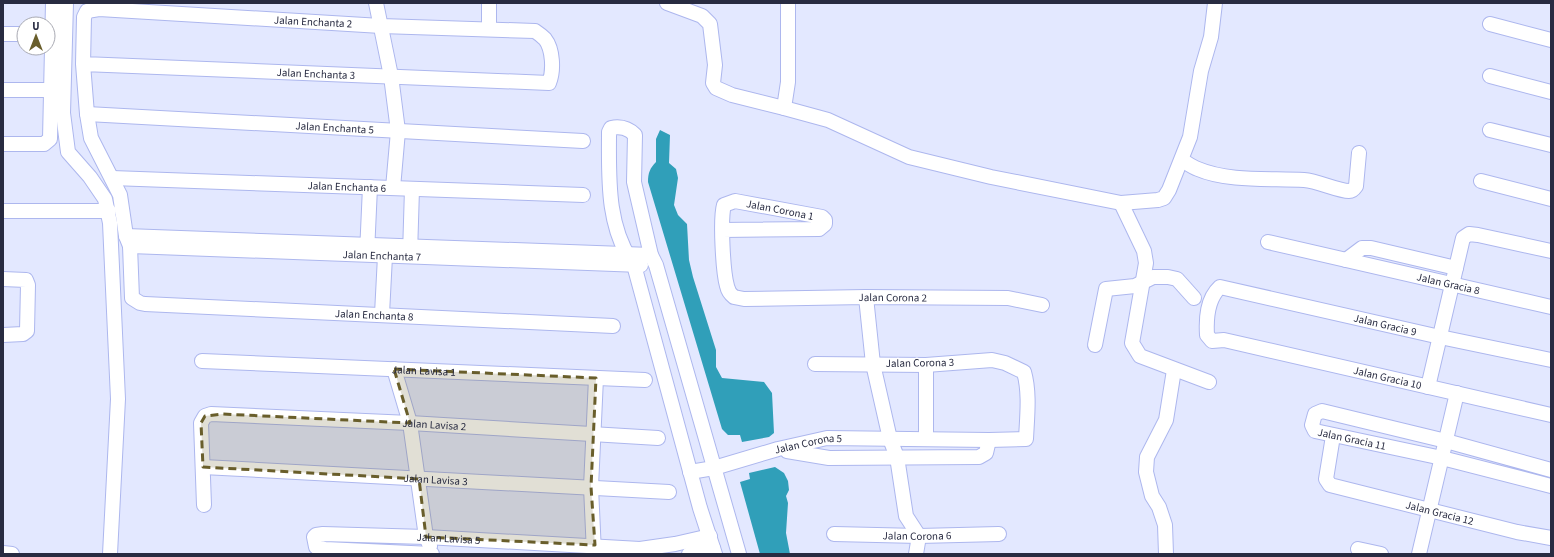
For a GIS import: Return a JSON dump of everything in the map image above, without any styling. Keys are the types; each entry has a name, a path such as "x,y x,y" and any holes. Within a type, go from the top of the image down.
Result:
{"street":[{"path":"52,16 53,3"},
{"path":"66,3 63,113 68,152 90,177 105,199 109,211 118,399 110,554"},
{"path":"376,3 390,76 398,131 393,188"},
{"path":"489,3 489,29"},
{"path":"667,3 702,16 710,24 715,65 713,83 716,88 732,95 828,120 909,157 991,177 1121,203 1150,201 1164,198 1182,160 1190,137 1201,71 1211,37 1215,3"},
{"path":"784,108 788,82 788,3"},
{"name":"Jalan Enchanta 2","path":"83,64 84,17 87,11 92,9 119,7 380,26 535,31 546,40 552,55 549,82"},
{"path":"1490,24 1551,40"},
{"path":"3,34 16,34"},
{"path":"3,144 44,144 48,142 51,135 51,56"},
{"path":"83,64 87,114 91,138 120,195 128,241"},
{"name":"Jalan Enchanta 3","path":"83,64 549,82"},
{"path":"1490,76 1551,92"},
{"path":"3,90 52,90"},
{"name":"Jalan Enchanta 5","path":"87,114 583,141"},
{"path":"689,554 712,546 630,259 613,218 609,182 609,132 611,128 619,127 630,130 635,135 634,182 653,260 739,554"},
{"path":"1490,130 1551,145"},
{"path":"1182,160 1198,169 1216,174 1252,178 1306,180 1324,183 1349,191 1353,190 1356,186 1359,153"},
{"name":"Jalan Enchanta 6","path":"112,178 583,195"},
{"path":"1481,181 1551,199"},
{"path":"368,250 370,187"},
{"path":"410,251 412,189"},
{"name":"Jalan Corona 1","path":"735,201 822,217 825,224 819,229 722,230 722,214 724,205 735,201"},
{"path":"1121,203 1145,256 1146,263 1132,343 1140,356 1209,382"},
{"path":"3,211 109,211"},
{"name":"Jalan Corona 2","path":"722,230 727,286 734,297 744,299 866,297 1008,298 1042,305"},
{"path":"1428,387 1463,238 1469,234 1551,250"},
{"name":"Jalan Enchanta 7","path":"128,241 653,260"},
{"name":"Jalan Enchanta 8","path":"128,241 132,298 145,304 613,326"},
{"name":"Jalan Gracia 8","path":"1268,242 1551,307"},
{"name":"Jalan Gracia 8","path":"1346,260 1362,248 1371,248 1456,268"},
{"name":"Jalan Enchanta 7","path":"368,250 384,256 410,251"},
{"path":"382,314 384,256"},
{"path":"1095,345 1106,288 1135,286 1153,277 1177,278 1194,298"},
{"path":"3,278 26,280 28,285 27,331 23,334 3,334"},
{"name":"Jalan Gracia 9","path":"1220,287 1440,337 1551,360"},
{"name":"Jalan Gracia 10","path":"1220,287 1214,292 1210,300 1207,335 1212,341 1224,340 1551,415"},
{"path":"866,297 873,364 890,439 897,457 906,516 919,536 916,554"},
{"name":"Jalan Corona 3","path":"815,364 926,365 992,360 1005,363 1024,372 1027,384 1028,404 1026,439"},
{"name":"Jalan Lavisa 1","path":"202,361 645,380"},
{"path":"926,365 926,439"},
{"path":"394,369 410,423 426,537 432,554"},
{"path":"1166,554 1165,525 1159,507 1152,496 1146,472 1147,457 1166,420 1174,370"},
{"path":"594,550 591,487 596,378"},
{"path":"1419,554 1457,394"},
{"name":"Jalan Gracia 11","path":"1551,470 1446,441 1322,411 1315,414 1312,425 1315,431 1333,436 1442,458 1551,486"},
{"name":"Jalan Lavisa 2","path":"203,467 201,423 205,416 211,414 410,423 658,438"},
{"name":"Jalan Gracia 12","path":"1333,436 1326,479 1330,485 1517,532 1551,538"},
{"name":"Jalan Corona 5","path":"778,449 827,438 1026,439"},
{"name":"Jalan Corona 5","path":"778,449 829,458 979,457 986,453 989,440"},
{"path":"690,472 714,468 778,449"},
{"path":"203,467 204,505"},
{"name":"Jalan Lavisa 3","path":"203,467 669,492"},
{"name":"Jalan Lavisa 5","path":"432,554 325,549 316,547 314,543 316,535 323,534 426,537 594,550 640,549 675,544 712,546"},
{"name":"Jalan Corona 6","path":"834,534 919,536 999,534"},
{"path":"1358,549 1381,554"},
{"path":"3,553 12,554"}],"highlighted area":[{"path":"394,369 596,378 591,487 595,545 426,537 419,479 203,467 201,423 205,416 223,414 410,423"}],"water":[{"path":"660,130 670,135 669,163 676,169 678,178 674,205 678,215 687,224 689,260 716,350 716,367 722,378 764,382 772,393 774,433 769,437 742,442 740,435 728,435 722,429 648,182 648,176 652,166 656,162 656,139"},
{"path":"775,467 784,473 788,481 789,490 786,496 788,503 786,533 790,554 760,554 740,482 750,479 749,473"}]}
